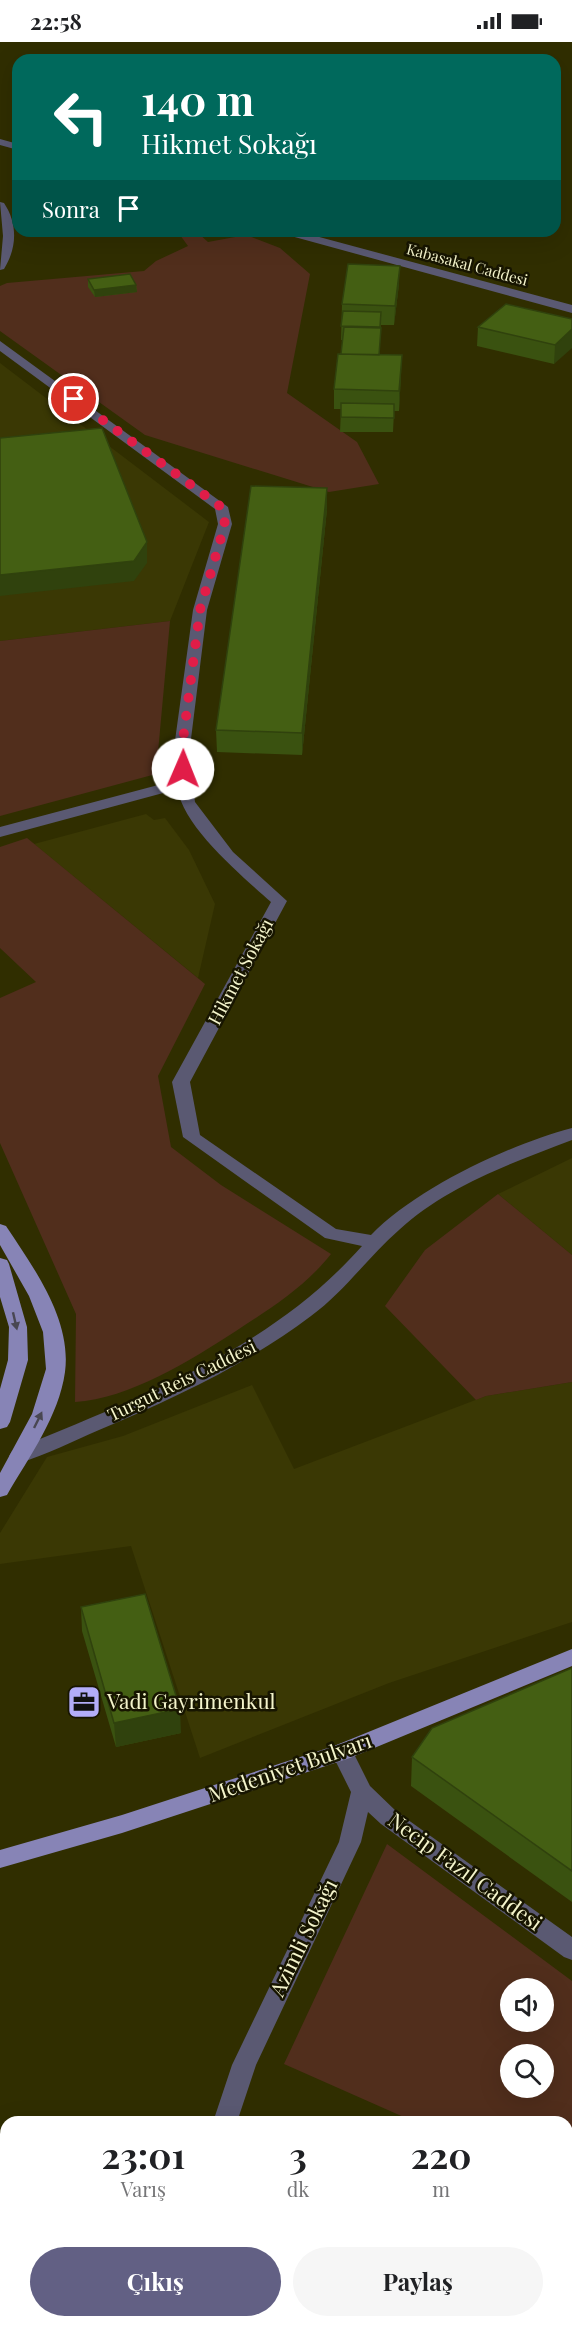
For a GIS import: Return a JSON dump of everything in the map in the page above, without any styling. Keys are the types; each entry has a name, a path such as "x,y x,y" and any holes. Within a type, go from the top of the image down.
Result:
{"main road":[{"path":"0,1230 42,1305 55,1347 56,1370 50,1392 0,1490"},
{"path":"0,1264 18,1327 18,1360 0,1422"},
{"name":"Medeniyet Bulvarı","path":"0,1859 122,1824 342,1752 572,1657"}],"street":[{"path":"0,205 4,211 8,231 7,254 0,267"},
{"name":"Kabasakal Caddesi","path":"306,237 572,309"},
{"name":"Hikmet Sokağı","path":"0,345 221,507 225,524 200,610 181,755 188,802 227,855 279,901 181,1082 192,1137 332,1234 375,1242"},
{"path":"0,832 185,782"},
{"name":"Turgut Reis Caddesi","path":"19,1456 161,1394 263,1341 310,1309 400,1218 438,1193 475,1173 572,1134"},
{"path":"342,1752 362,1792"},
{"name":"Necip Fazıl Caddesi","path":"362,1792 389,1818 572,1950"},
{"name":"Azimli Sokağı","path":"227,2116 244,2065 350,1842 362,1792"}],"shaded area":[{"path":"181,237 202,237 208,242 235,237 251,237 280,248 310,274 287,393 357,442 379,484 329,492 145,435 0,331 0,286 7,283 144,271 156,261 188,246"},
{"path":"0,363 209,522 170,621 0,641"},
{"path":"170,621 156,774 0,816 0,641"},
{"path":"146,814 154,820 165,818 189,850 215,904 198,978 34,844"},
{"path":"27,838 205,984 158,1076 171,1147 221,1185 331,1254 310,1277 287,1296 180,1365 117,1394 75,1402 76,1314 0,1143 0,998 36,982 0,948 0,847"},
{"path":"572,1158 572,1255 498,1194"},
{"path":"498,1194 572,1255 572,1382 486,1396 476,1400 385,1306 425,1250"},
{"path":"572,1382 572,1622 389,1683 200,1758 131,1546 0,1564 0,1533 47,1457 123,1436 252,1385 294,1469 486,1396"},
{"path":"387,1844 572,1981 572,2116 401,2116 284,2064"}],"building":[{"path":"348,264 400,266 395,306 342,304"},
{"path":"130,274 136,285 94,290 88,279"},
{"path":"506,304 572,319 572,329 555,345 478,327"},
{"path":"343,311 381,312 380,327 341,326"},
{"path":"344,327 381,328 379,355 341,354"},
{"path":"338,354 402,355 399,391 334,389"},
{"path":"341,403 394,404 394,418 341,417"},
{"path":"102,428 147,542 134,561 0,575 0,438"},
{"path":"251,486 327,488 302,733 216,730"},
{"path":"145,1594 180,1709 114,1723 81,1607"},
{"path":"572,1668 572,1871 412,1757 432,1728"}],"place":[{"name":"Vadi Gayrimenkul","path":"84,1702"}],"route":[{"path":"74,399 221,507 225,524 200,610 181,755 183,769"}]}
